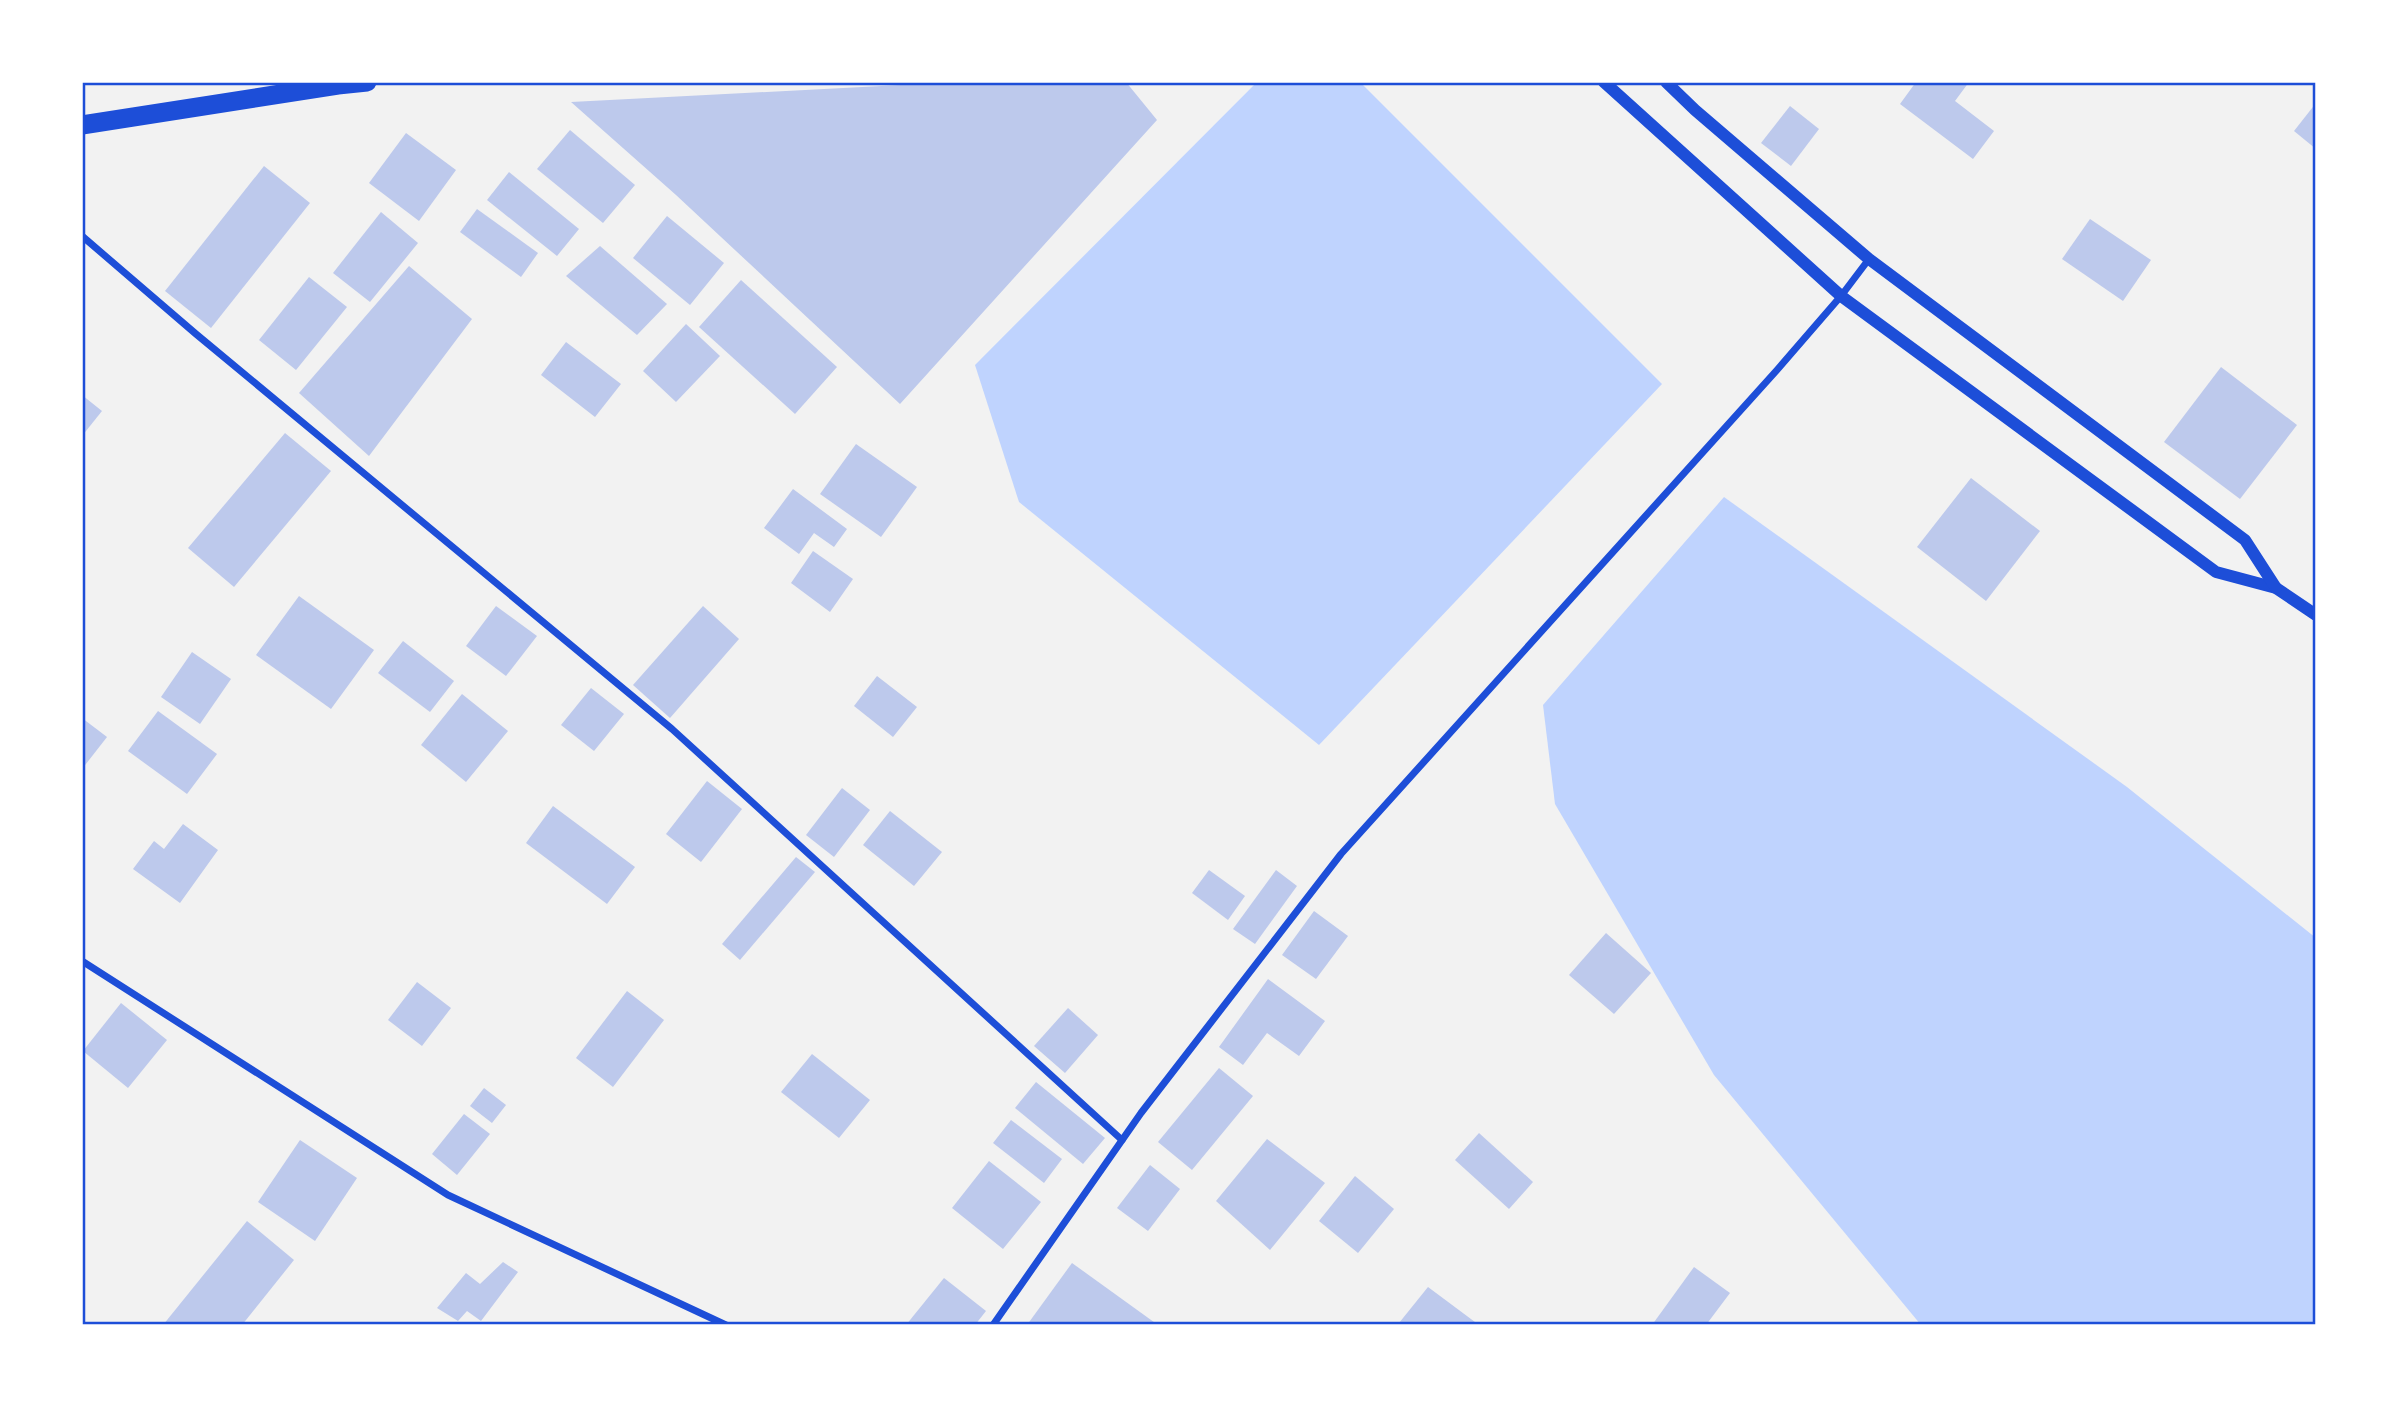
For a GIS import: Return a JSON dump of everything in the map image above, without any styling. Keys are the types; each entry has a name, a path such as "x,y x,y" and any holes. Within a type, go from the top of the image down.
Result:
{"highway":[{"path":"82,125 367,82"}],"street":[{"path":"1604,82 1841,296 2216,572 2276,588 2316,615"},
{"path":"1667,82 1695,110 1869,259 2245,540 2276,588"},
{"path":"82,236 196,334 672,729 1122,1140"},
{"path":"993,1325 1122,1140 1341,854 1528,649 1841,296 1869,259"},
{"path":"82,961 448,1195 726,1325"}],"water":[{"path":"1257,82 1360,82 1662,384 1319,745 1019,502 975,365"},
{"path":"1724,497 2127,787 2316,938 2316,1325 1921,1325 1714,1075 1555,804 1543,705"}],"building":[{"path":"958,82 1126,82 1157,120 900,404 676,195 571,102"},
{"path":"1916,82 1969,82 1955,101 1994,131 1973,159 1900,104"},
{"path":"2316,103 2316,149 2294,131"},
{"path":"1790,106 1819,129 1791,166 1761,143"},
{"path":"570,130 635,185 603,223 537,169"},
{"path":"406,133 456,170 419,221 369,183"},
{"path":"264,166 310,203 211,328 165,291"},
{"path":"509,172 579,229 557,256 487,200"},
{"path":"477,209 538,253 521,277 460,232"},
{"path":"381,212 418,243 370,302 333,273"},
{"path":"667,216 724,263 690,305 633,258"},
{"path":"2090,219 2151,260 2123,301 2062,259"},
{"path":"600,246 667,304 637,335 566,276"},
{"path":"409,266 472,319 369,456 299,393"},
{"path":"309,277 347,307 296,370 259,340"},
{"path":"741,280 837,367 795,414 699,327"},
{"path":"686,324 720,356 676,402 643,371"},
{"path":"566,342 621,384 595,417 541,375"},
{"path":"2221,367 2297,425 2240,499 2164,442"},
{"path":"82,395 102,411 82,436"},
{"path":"285,433 331,471 234,587 188,548"},
{"path":"856,444 917,487 881,537 820,494"},
{"path":"1971,478 2040,531 1986,601 1917,547"},
{"path":"793,489 847,529 834,547 814,533 799,554 764,528"},
{"path":"813,551 853,579 830,612 791,583"},
{"path":"299,596 374,650 331,709 256,655"},
{"path":"496,606 537,636 506,676 466,646"},
{"path":"703,606 739,639 670,718 633,685"},
{"path":"403,641 454,681 430,712 378,673"},
{"path":"192,652 231,679 200,724 161,697"},
{"path":"877,676 917,707 893,737 854,706"},
{"path":"591,688 624,714 594,751 561,725"},
{"path":"462,694 508,731 466,782 421,745"},
{"path":"158,711 217,754 187,794 128,751"},
{"path":"82,718 107,737 82,769"},
{"path":"707,781 742,809 701,862 666,834"},
{"path":"842,788 870,810 834,857 806,835"},
{"path":"553,806 635,867 607,904 526,843"},
{"path":"890,811 942,852 914,886 863,845"},
{"path":"183,824 218,850 180,903 133,869 154,841 164,849"},
{"path":"796,857 815,872 740,960 722,944"},
{"path":"1209,870 1245,896 1228,920 1192,893"},
{"path":"1276,870 1297,886 1255,944 1233,929"},
{"path":"1314,911 1348,936 1316,979 1282,955"},
{"path":"1606,933 1651,973 1614,1014 1569,975"},
{"path":"1268,979 1325,1021 1299,1056 1267,1033 1243,1065 1219,1047"},
{"path":"417,982 451,1008 422,1046 388,1020"},
{"path":"627,991 664,1020 613,1087 576,1058"},
{"path":"121,1003 167,1040 128,1088 83,1051"},
{"path":"1068,1008 1098,1035 1065,1073 1034,1046"},
{"path":"812,1054 870,1100 839,1138 781,1092"},
{"path":"1219,1068 1253,1096 1192,1170 1158,1142"},
{"path":"1036,1082 1105,1138 1083,1164 1015,1108"},
{"path":"484,1088 506,1105 492,1123 470,1106"},
{"path":"464,1114 490,1134 457,1175 432,1154"},
{"path":"1011,1120 1062,1159 1044,1183 993,1143"},
{"path":"1479,1133 1533,1182 1509,1209 1455,1160"},
{"path":"1267,1139 1325,1183 1270,1250 1216,1201"},
{"path":"300,1140 357,1178 315,1241 258,1202"},
{"path":"989,1161 1041,1202 1003,1249 952,1208"},
{"path":"1150,1165 1180,1189 1148,1231 1117,1208"},
{"path":"1355,1176 1394,1209 1358,1253 1319,1221"},
{"path":"247,1221 294,1260 242,1325 163,1325"},
{"path":"503,1262 518,1272 481,1321 467,1311 458,1321 437,1308 466,1273 480,1284"},
{"path":"1072,1263 1158,1325 1027,1325"},
{"path":"1694,1267 1730,1293 1706,1325 1652,1325"},
{"path":"944,1278 986,1311 975,1325 906,1325"},
{"path":"1428,1287 1479,1325 1399,1323"}]}
